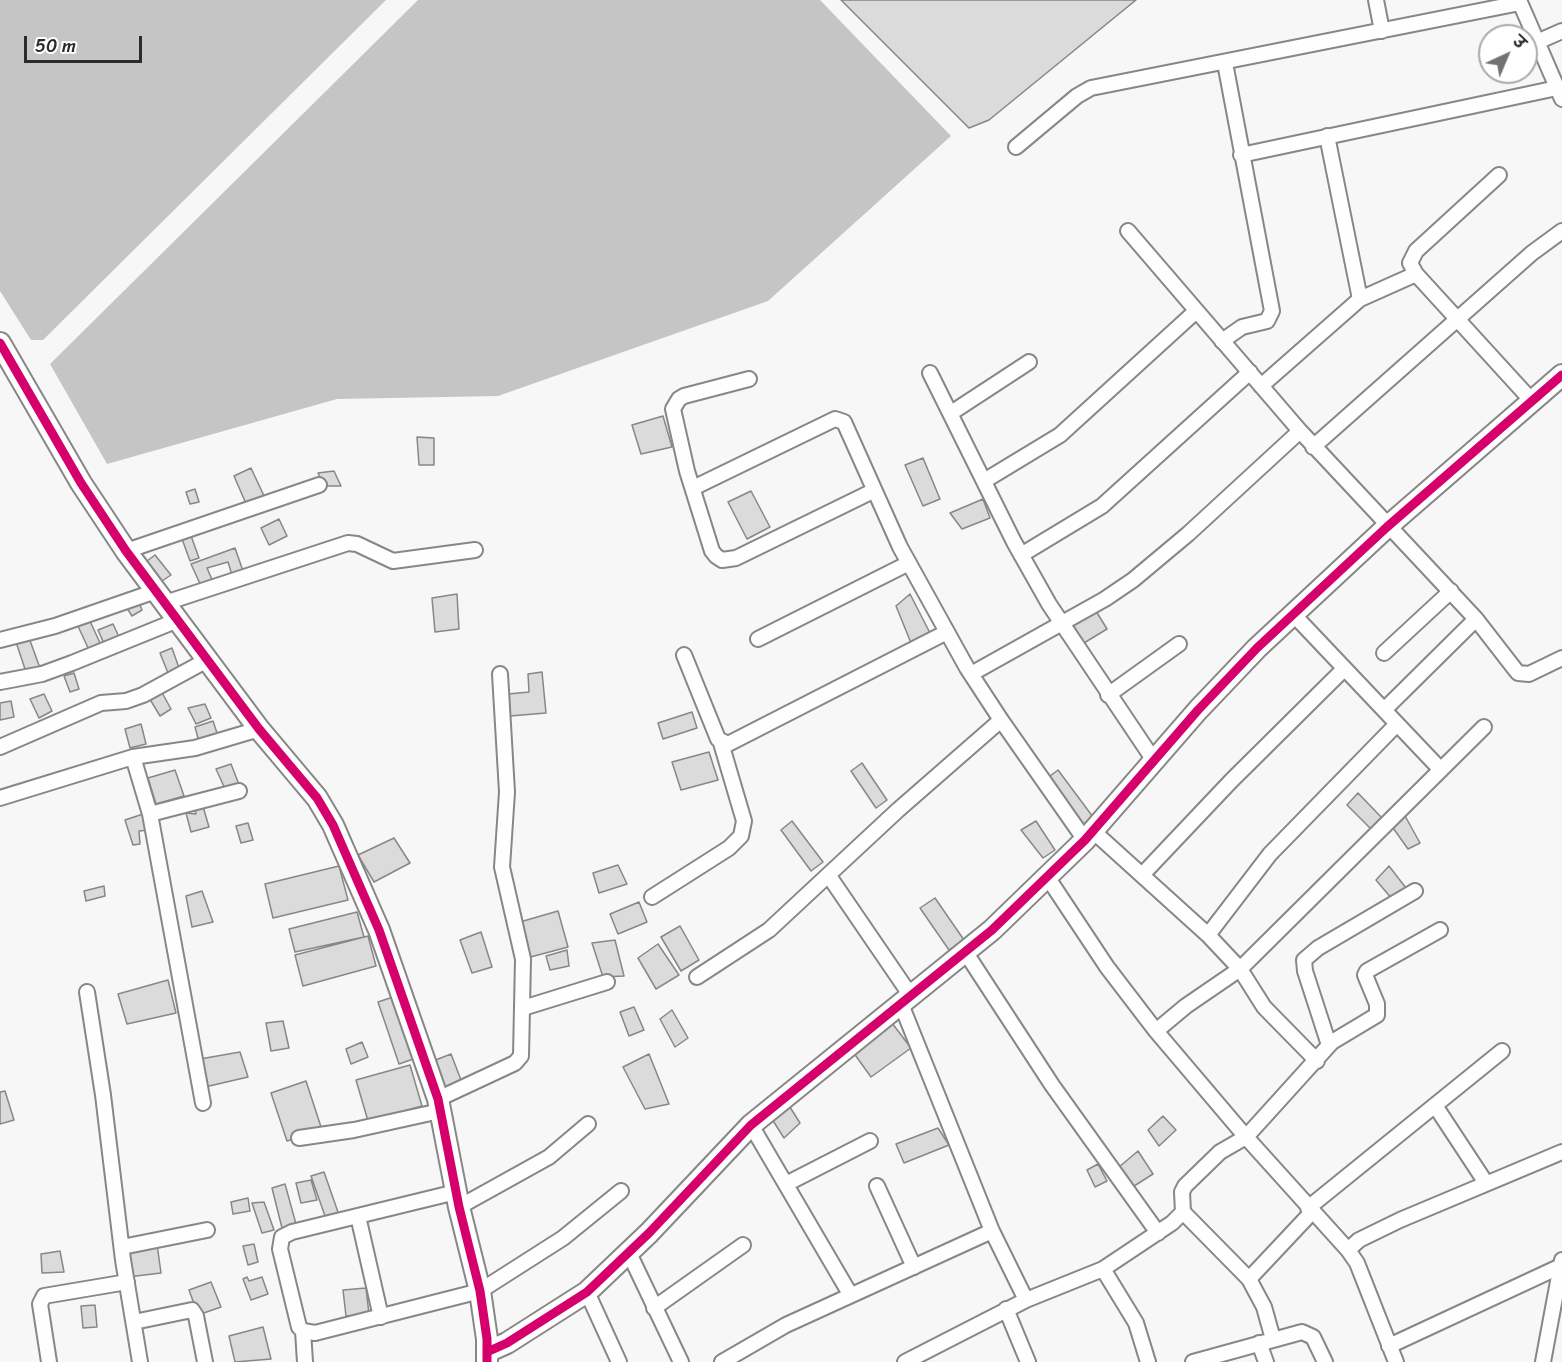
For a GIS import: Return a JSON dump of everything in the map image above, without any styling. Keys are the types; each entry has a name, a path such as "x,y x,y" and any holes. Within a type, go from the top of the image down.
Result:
{"street":[{"path":"1376,0 1382,31"},
{"path":"1016,147 1077,96 1091,88 1225,63 1520,1 1530,24"},
{"path":"1538,42 1562,31"},
{"path":"1241,154 1560,93 1538,44"},
{"path":"1222,342 1242,327 1267,321 1272,315 1225,63"},
{"path":"1328,136 1349,256 1360,299"},
{"path":"1499,175 1416,250 1410,263 1416,274 1457,321 1532,401"},
{"path":"1128,231 1195,312 1250,372 1313,447 1476,618 1497,650 1518,673 1529,674 1562,658"},
{"path":"1313,447 1532,254 1562,231"},
{"path":"1261,386 1360,299 1416,274"},
{"path":"984,481 1060,435 1195,312"},
{"path":"0,343 81,483 126,551 209,659 259,729 296,769 333,825 379,930 439,1105 457,1199 480,1291 487,1357 587,1292 629,1253 751,1125 966,953 1047,878 1089,835 1198,710 1257,648 1387,527 1562,375"},
{"path":"951,413 1029,362"},
{"path":"1022,555 1102,506 1250,372"},
{"path":"930,373 1022,555 1062,624 1155,762"},
{"path":"749,379 684,396 674,404 678,437 712,551 722,560 729,560 873,490"},
{"path":"693,488 835,419 844,422 873,490 909,563 970,674 1000,720 1089,835 1142,875 1208,935 1240,969 1264,1007 1317,1060"},
{"path":"970,674 1105,599 1148,568 1300,431"},
{"path":"126,551 319,485"},
{"path":"0,640 161,597 348,543 357,544 393,561 475,550"},
{"path":"758,639 909,563"},
{"path":"1383,653 1451,591"},
{"path":"1293,614 1441,770"},
{"path":"1384,710 1476,618"},
{"path":"0,682 42,674 178,620"},
{"path":"721,743 728,744 768,725 947,632"},
{"path":"1108,695 1179,644"},
{"path":"652,897 729,848 741,836 744,828 742,813 721,743 708,720 684,655"},
{"path":"0,747 101,703 143,695 209,659"},
{"path":"1142,875 1231,781 1344,669"},
{"path":"298,1138 354,1130 439,1105 519,1060 523,1048 523,959 502,867 507,792 500,674"},
{"path":"697,977 769,930 898,810 1000,720"},
{"path":"1208,935 1270,854 1396,725"},
{"path":"1156,1031 1186,1006 1240,969 1484,727"},
{"path":"0,798 133,757 195,748 259,729"},
{"path":"133,757 150,814 203,1103"},
{"path":"150,814 239,791"},
{"path":"829,876 906,1000 992,1231 1026,1300"},
{"path":"1047,878 1107,967 1156,1031 1246,1137 1348,1250 1357,1263 1396,1362"},
{"path":"1329,1045 1305,971 1304,960 1318,948 1415,891"},
{"path":"1266,1362 1264,1307 1249,1278 1183,1212 1182,1192 1185,1186 1220,1152 1246,1137 1329,1045 1377,1015 1377,1004 1366,980 1367,970 1440,930"},
{"path":"966,953 1052,1085 1158,1233"},
{"path":"523,1008 607,982"},
{"path":"87,992 140,1362"},
{"path":"1249,1278 1310,1210 1502,1051"},
{"path":"1436,1107 1486,1183"},
{"path":"305,1362 303,1331 297,1324 280,1249 282,1237 292,1232 358,1216 457,1199 549,1157 588,1124"},
{"path":"751,1125 850,1294"},
{"path":"786,1184 870,1141"},
{"path":"1348,1250 1359,1239 1562,1152"},
{"path":"877,1186 914,1267"},
{"path":"303,1331 315,1333 480,1291 562,1238 621,1191"},
{"path":"905,1362 1006,1309 1103,1269 1158,1233 1183,1212"},
{"path":"358,1216 381,1317"},
{"path":"122,1247 207,1230"},
{"path":"722,1362 786,1325 992,1231"},
{"path":"654,1308 743,1245"},
{"path":"629,1253 681,1362"},
{"path":"1389,1346 1561,1263"},
{"path":"1543,1362 1561,1263"},
{"path":"1103,1269 1136,1323 1148,1362"},
{"path":"49,1362 39,1304 44,1296 127,1282"},
{"path":"587,1292 615,1361"},
{"path":"1006,1309 1028,1362"},
{"path":"135,1322 192,1311 196,1316 199,1341 205,1362"},
{"path":"1193,1362 1296,1333 1309,1334 1318,1344 1325,1362"}],"shaded area":[{"path":"0,0 386,0 43,340 31,340 0,291"},
{"path":"418,0 820,0 951,136 768,301 498,396 337,399 107,464 50,364"}],"building":[{"path":"841,0 1136,0 989,120 969,128"},
{"path":"663,416 672,447 641,454 632,425"},
{"path":"417,437 434,438 434,465 419,465"},
{"path":"923,458 940,499 923,506 905,465"},
{"path":"251,468 265,498 247,506 234,476"},
{"path":"334,471 341,486 324,486 318,473"},
{"path":"195,489 199,502 190,504 186,492"},
{"path":"751,491 770,527 747,539 728,502"},
{"path":"983,499 990,518 962,529 950,513"},
{"path":"279,519 287,536 269,545 261,528"},
{"path":"190,533 199,558 190,561 181,536"},
{"path":"235,548 243,571 232,575 228,562 207,568 213,582 201,586 191,564"},
{"path":"155,555 171,575 162,581 147,561"},
{"path":"457,594 459,629 435,632 432,598"},
{"path":"910,594 930,633 911,643 896,606"},
{"path":"138,600 142,610 132,616 125,605"},
{"path":"1096,611 1107,629 1084,643 1073,625"},
{"path":"89,619 101,645 89,650 77,624"},
{"path":"113,624 120,639 105,646 98,630"},
{"path":"28,635 40,668 25,669 15,639"},
{"path":"172,648 179,668 168,673 160,653"},
{"path":"542,672 546,713 510,716 508,694 529,692 528,674"},
{"path":"74,673 79,689 70,692 64,676"},
{"path":"160,689 171,709 160,716 148,696"},
{"path":"44,694 52,711 39,718 30,699"},
{"path":"11,701 14,717 0,720 0,703"},
{"path":"205,704 211,718 196,724 188,708"},
{"path":"692,712 697,728 663,739 658,723"},
{"path":"213,721 218,736 199,742 195,727"},
{"path":"141,724 146,744 130,748 125,729"},
{"path":"709,752 718,780 681,790 672,762"},
{"path":"862,763 887,800 876,808 851,771"},
{"path":"231,764 240,787 226,791 216,769"},
{"path":"175,770 184,796 156,804 148,778"},
{"path":"1058,770 1093,817 1081,826 1046,779"},
{"path":"1358,793 1382,818 1371,829 1347,805"},
{"path":"202,803 209,827 191,832 186,813 196,814 194,805"},
{"path":"143,814 149,830 139,831 140,844 133,845 125,820"},
{"path":"1404,814 1420,843 1408,849 1391,825"},
{"path":"792,821 823,862 811,871 781,830"},
{"path":"1036,821 1055,850 1043,858 1021,830"},
{"path":"248,823 253,840 241,843 236,826"},
{"path":"394,838 410,863 374,882 358,855"},
{"path":"618,865 627,884 599,893 593,873"},
{"path":"339,866 348,900 273,918 265,884"},
{"path":"1389,866 1406,888 1392,899 1376,880"},
{"path":"104,886 105,896 86,901 84,891"},
{"path":"202,891 213,922 192,927 186,896"},
{"path":"935,898 964,940 949,950 920,908"},
{"path":"639,902 647,922 618,934 610,914"},
{"path":"558,911 568,947 523,959 513,924"},
{"path":"357,912 364,937 295,952 289,929"},
{"path":"680,926 699,960 681,971 661,937"},
{"path":"481,932 492,967 472,973 460,940"},
{"path":"368,936 376,966 303,986 295,955"},
{"path":"615,940 624,976 603,977 592,943"},
{"path":"658,944 679,975 656,989 638,958"},
{"path":"567,950 569,966 550,970 546,956"},
{"path":"168,980 176,1013 127,1024 118,994"},
{"path":"396,996 416,1058 399,1064 378,1002"},
{"path":"634,1007 644,1030 629,1036 620,1012"},
{"path":"672,1010 688,1038 675,1047 660,1019"},
{"path":"283,1021 289,1048 271,1051 266,1023"},
{"path":"892,1023 911,1048 871,1077 853,1052"},
{"path":"362,1042 368,1057 351,1064 346,1049"},
{"path":"240,1052 248,1077 205,1087 200,1059"},
{"path":"451,1054 461,1080 442,1088 433,1061"},
{"path":"649,1054 669,1104 645,1109 623,1067"},
{"path":"410,1065 422,1106 368,1121 356,1080"},
{"path":"306,1081 322,1130 287,1141 271,1093"},
{"path":"5,1091 14,1120 0,1124 0,1092"},
{"path":"788,1104 800,1123 784,1138 770,1116"},
{"path":"1163,1116 1176,1130 1159,1146 1148,1130"},
{"path":"938,1128 949,1145 904,1163 896,1144"},
{"path":"1138,1151 1153,1174 1131,1188 1119,1167"},
{"path":"1098,1164 1107,1181 1095,1187 1087,1170"},
{"path":"324,1172 339,1215 325,1216 311,1176"},
{"path":"311,1180 317,1200 301,1203 296,1183"},
{"path":"285,1184 296,1224 282,1228 272,1188"},
{"path":"248,1198 250,1211 233,1214 231,1202"},
{"path":"264,1202 274,1230 262,1233 252,1203"},
{"path":"157,1244 161,1273 128,1277 125,1248"},
{"path":"254,1244 258,1262 248,1265 243,1246"},
{"path":"60,1251 64,1272 42,1273 41,1254"},
{"path":"247,1277 249,1281 262,1277 268,1294 251,1300 243,1279"},
{"path":"211,1282 221,1307 198,1315 189,1290"},
{"path":"366,1288 369,1314 346,1316 343,1290"},
{"path":"95,1305 97,1327 83,1328 81,1306"},
{"path":"263,1327 271,1359 235,1362 229,1336"}],"cycle path":[{"path":"0,343 81,483 126,551 259,729 317,798 333,825 379,930 438,1099 459,1207 480,1291 487,1339 487,1362"},
{"path":"487,1352 507,1343 587,1292 649,1233 751,1125 992,930 1085,840 1198,710 1257,648 1387,527 1562,375"}]}
